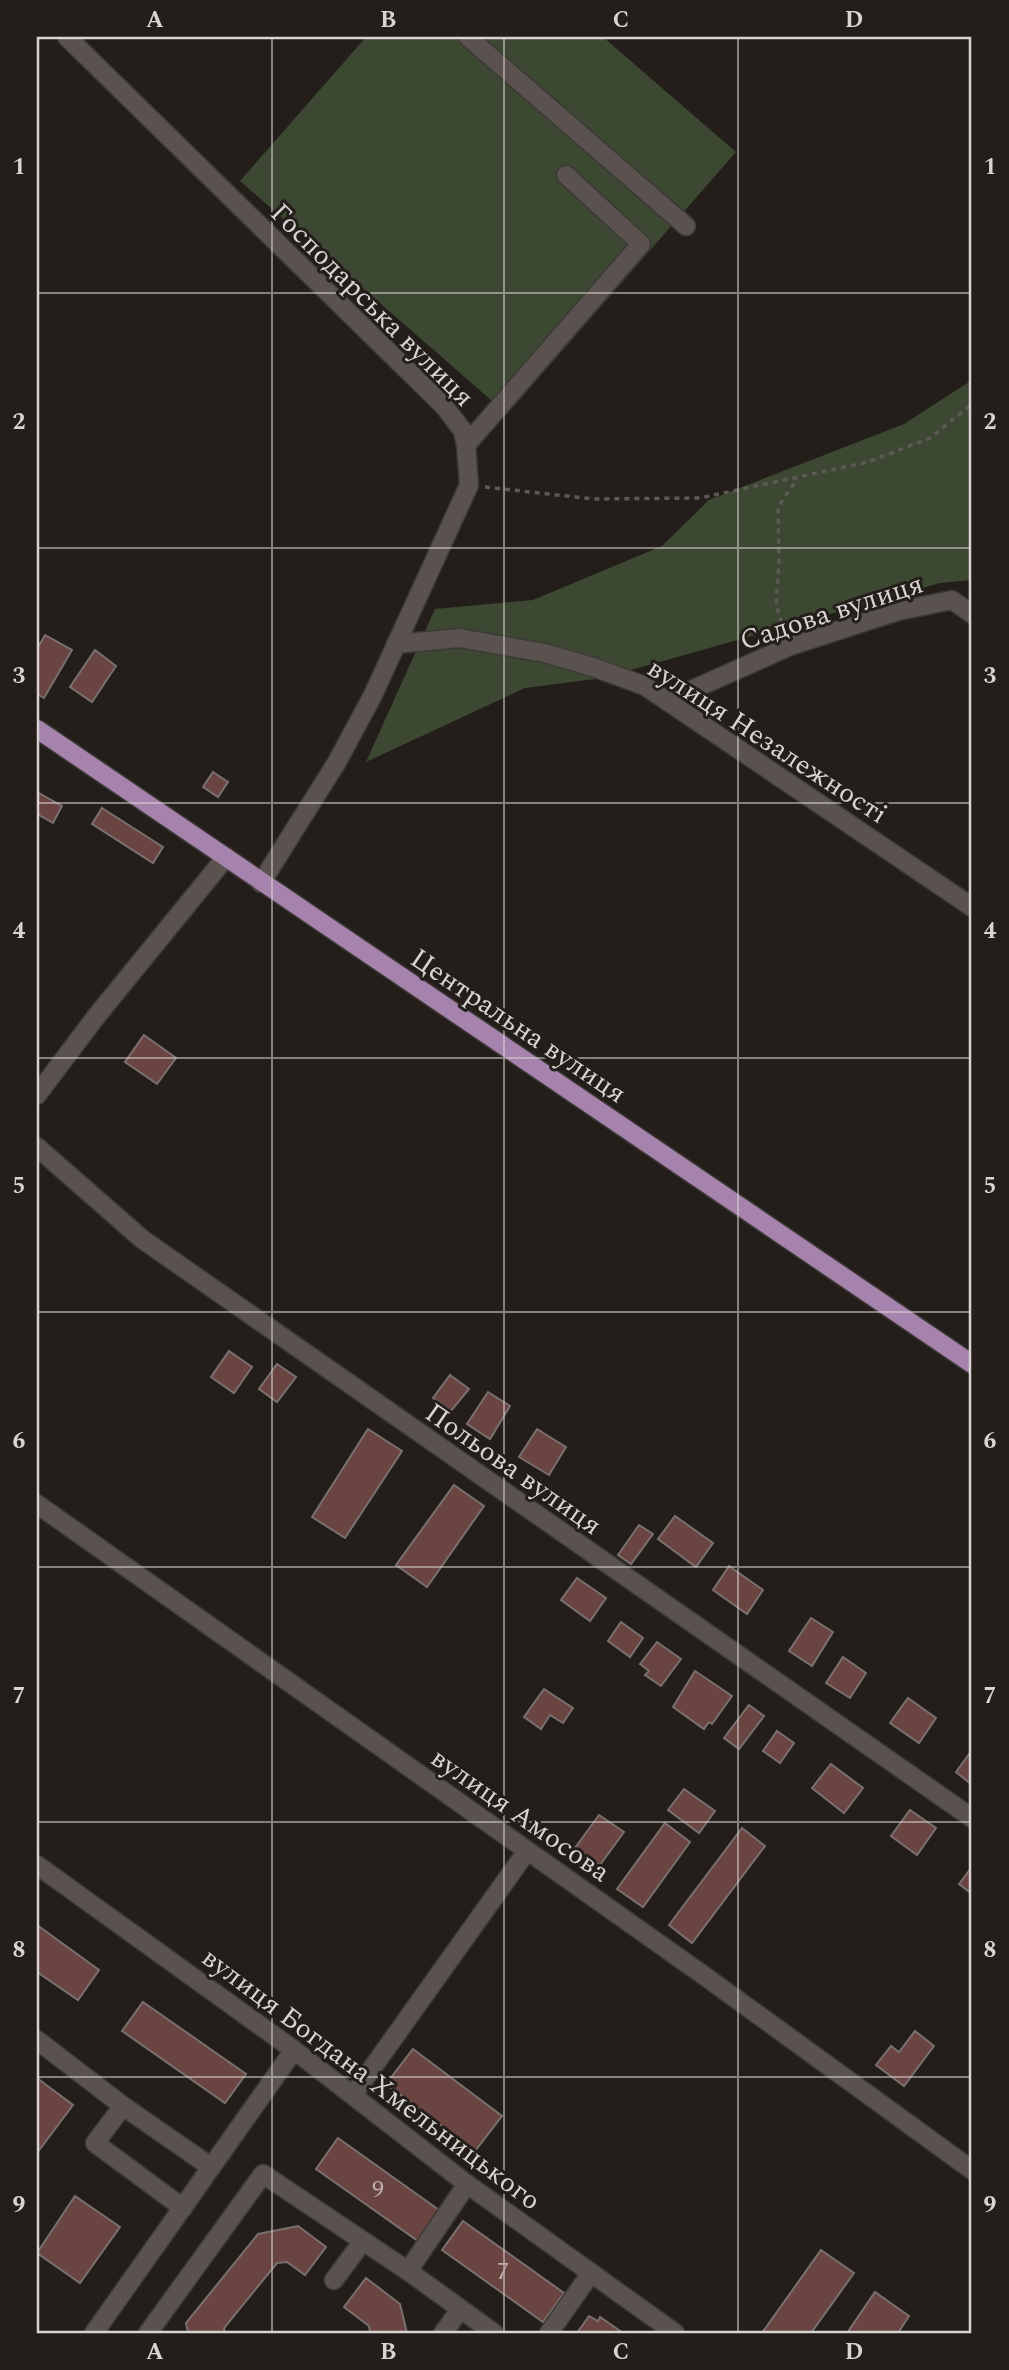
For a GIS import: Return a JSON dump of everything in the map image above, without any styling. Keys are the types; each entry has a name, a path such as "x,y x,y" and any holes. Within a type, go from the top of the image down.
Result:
{"main road":[{"name":"Центральна вулиця","path":"37,729 972,1364"}],"street":[{"name":"Господарська вулиця","path":"67,37 444,406 463,431 469,485 373,695 337,762 261,883"},
{"path":"468,37 686,226"},
{"path":"466,445 641,244 566,175"},
{"path":"952,600 972,599"},
{"name":"Садова вулиця","path":"667,701 790,646 898,611 952,600 972,614"},
{"name":"вулиця Незалежності","path":"396,644 459,638 545,653 645,686 972,907"},
{"path":"37,1095 95,1018 226,857"},
{"name":"Польова вулиця","path":"37,1147 153,1247 972,1818"},
{"name":"вулиця Амосова","path":"37,1504 699,1972 972,2170"},
{"path":"353,2095 527,1851"},
{"name":"вулиця Богдана Хмельницького","path":"37,1866 294,2050 467,2184 675,2333"},
{"path":"37,2040 124,2106 212,2167"},
{"path":"100,2331 294,2050"},
{"path":"124,2106 95,2143 183,2208"},
{"path":"148,2333 263,2174 494,2333"},
{"path":"408,2272 467,2184"},
{"path":"334,2280 363,2241"},
{"path":"549,2333 592,2273"},
{"path":"443,2333 460,2310"}],"path":[{"path":"469,485 594,499 700,498 868,462 930,438 972,404"},
{"path":"790,646 776,604 779,563 778,507 798,477"}],"green space":[{"path":"366,37 603,37 736,152 507,414 240,181"},
{"path":"972,380 972,580 940,583 603,678 525,688 366,762 435,609 533,600 662,546 709,500 904,424"}],"building":[{"path":"45,635 72,650 44,698 37,694 37,649"},
{"path":"95,650 116,666 92,702 70,687"},
{"path":"213,772 228,782 218,797 203,787"},
{"path":"37,792 62,806 53,823 37,814"},
{"path":"102,808 163,847 153,863 92,824"},
{"path":"144,1035 176,1058 157,1084 125,1062"},
{"path":"229,1351 252,1367 234,1393 211,1377"},
{"path":"277,1364 296,1377 277,1402 259,1389"},
{"path":"450,1375 469,1389 451,1411 433,1398"},
{"path":"488,1392 510,1406 490,1439 467,1424"},
{"path":"368,1429 402,1451 345,1538 312,1517"},
{"path":"537,1429 566,1447 549,1475 519,1457"},
{"path":"454,1485 484,1506 427,1587 396,1565"},
{"path":"675,1516 713,1543 696,1567 658,1539"},
{"path":"639,1525 653,1534 631,1564 618,1555"},
{"path":"729,1566 763,1590 747,1614 713,1590"},
{"path":"577,1578 606,1598 590,1621 561,1600"},
{"path":"811,1618 833,1632 812,1666 789,1651"},
{"path":"621,1622 643,1638 630,1657 608,1641"},
{"path":"657,1642 681,1659 661,1686 645,1675 649,1671 640,1664"},
{"path":"843,1657 866,1673 850,1698 826,1683"},
{"path":"695,1671 732,1696 712,1724 709,1722 704,1729 673,1707"},
{"path":"544,1689 573,1708 563,1723 550,1715 541,1729 524,1717"},
{"path":"908,1698 936,1718 919,1743 890,1723"},
{"path":"749,1705 764,1716 739,1749 724,1738"},
{"path":"777,1731 794,1743 780,1763 763,1751"},
{"path":"972,1750 972,1785 956,1772"},
{"path":"831,1764 863,1788 844,1813 812,1788"},
{"path":"684,1789 715,1811 699,1833 668,1810"},
{"path":"910,1810 936,1828 917,1855 891,1836"},
{"path":"599,1815 624,1832 600,1865 575,1848"},
{"path":"665,1823 690,1842 643,1907 617,1889"},
{"path":"742,1828 765,1846 692,1943 669,1925"},
{"path":"972,1867 972,1894 959,1884"},
{"path":"37,1925 99,1970 78,2000 37,1972"},
{"path":"143,2002 246,2074 225,2103 122,2031"},
{"path":"915,2031 934,2046 904,2086 876,2065 891,2046 899,2052"},
{"path":"413,2049 502,2116 475,2151 386,2084"},
{"path":"37,2078 73,2105 37,2153"},
{"path":"338,2138 439,2210 418,2241 316,2169"},
{"path":"75,2196 120,2227 80,2283 37,2253"},
{"path":"463,2221 564,2293 543,2322 442,2250"},
{"path":"298,2226 326,2247 305,2275 287,2262 277,2263 224,2328 225,2333 188,2333 186,2323 258,2234"},
{"path":"821,2250 854,2273 811,2333 762,2333"},
{"path":"366,2278 400,2304 407,2333 370,2333 369,2326 344,2307"},
{"path":"875,2292 909,2316 898,2333 847,2333"},
{"path":"589,2316 598,2321 600,2317 623,2333 577,2333"}]}
